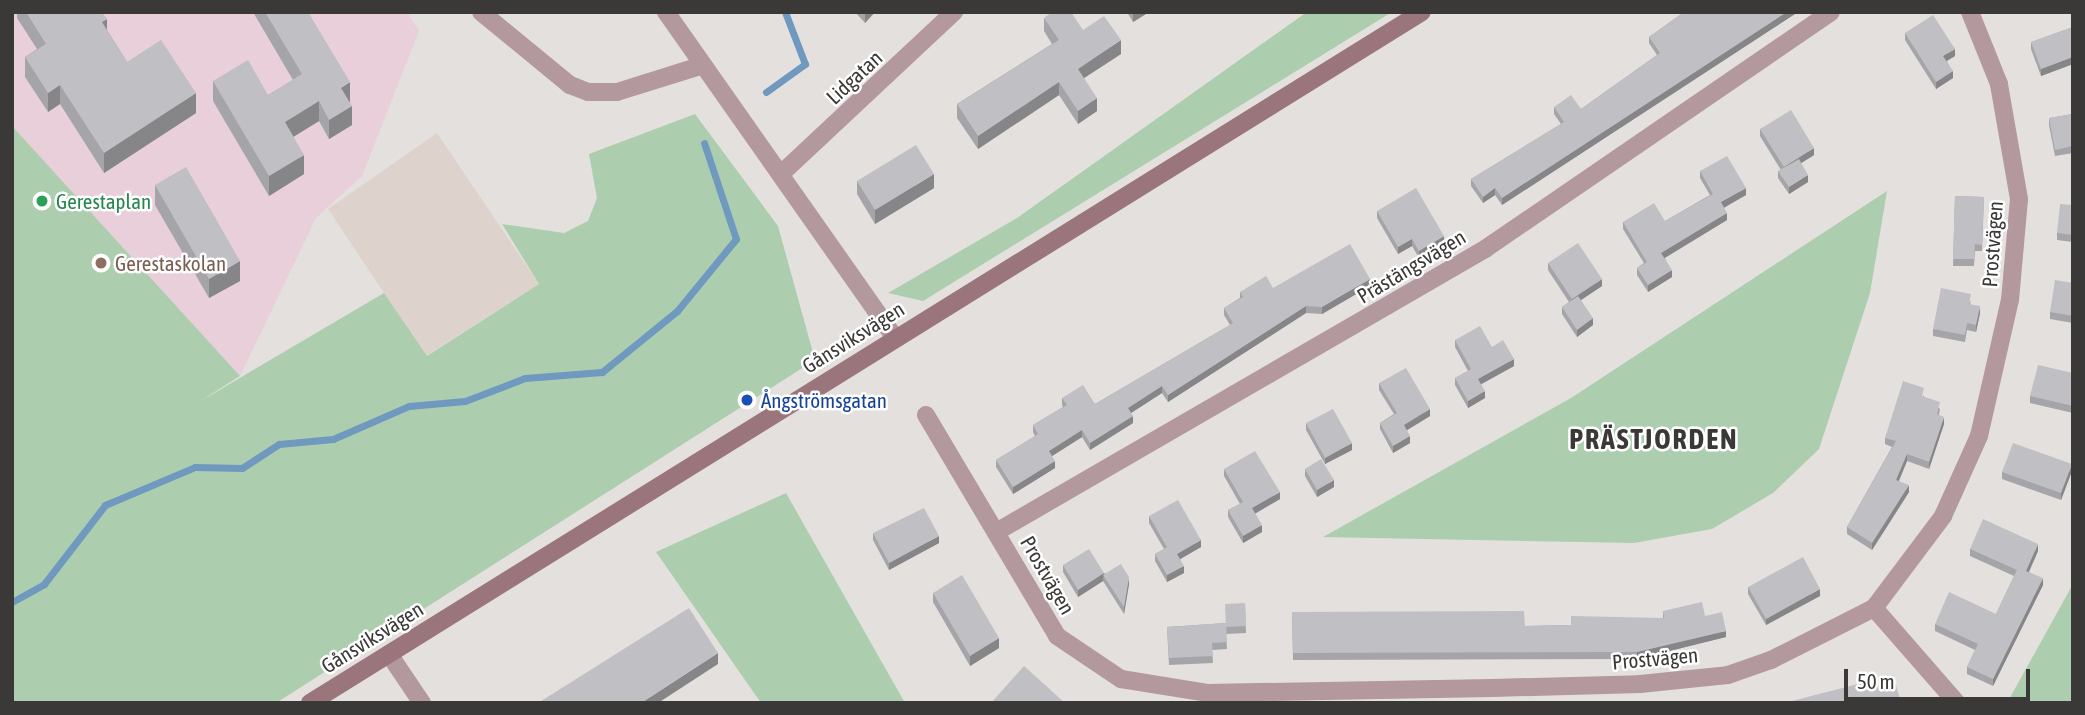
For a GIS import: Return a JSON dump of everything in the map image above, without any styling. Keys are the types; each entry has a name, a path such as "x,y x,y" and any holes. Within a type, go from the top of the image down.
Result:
{"main road":[{"name":"Gånsviksvägen","path":"310,703 1422,12"}],"street":[{"path":"481,12 570,85 588,92 617,92 703,65"},
{"path":"666,12 782,173 895,338"},
{"name":"Lidgatan","path":"782,173 954,12"},
{"name":"Prästängsvägen","path":"998,531 1485,248 1831,12"},
{"name":"Prostvägen","path":"926,415 998,531 1057,636 1121,679 1164,691 1492,688 1728,675 1801,648 1874,608 1913,562 1962,478 1993,392 2010,300 2019,199 2011,131 1970,12"},
{"path":"1874,608 1957,703"},
{"path":"389,654 422,703"}],"shaded area":[{"name":"Gerestaskolan","path":"12,12 26,12 46,63 25,77 48,112 79,92 127,82 90,12 407,12 419,31 362,176 316,218 240,376 12,515"},
{"path":"437,133 539,284 426,356 328,209"}],"green space":[{"path":"1307,12 1392,12 923,301 888,293 1017,218"},
{"path":"695,114 778,226 815,360 276,703 12,703 12,126 240,376 199,402 384,293 427,356 539,284 502,224 564,233 588,221 597,198 589,154"},
{"path":"1887,191 1870,293 1819,449 1773,493 1712,529 1634,543 1323,537 1571,398"},
{"path":"786,493 905,703 761,703 656,552"},
{"path":"2073,584 2073,696 2069,703 2007,703"}],"building":[{"path":"26,12 102,12 107,19 102,22 127,62 161,40 196,93 104,153 60,85 48,93 25,57 46,44"},
{"path":"265,12 308,12 350,82 341,88 352,106 329,120 319,101 285,122 304,155 269,176 213,81 248,60 268,95 302,74"},
{"path":"1052,12 1071,12 1083,30 1104,16 1121,40 1078,69 1097,98 1078,111 1059,82 978,136 957,104 1059,40 1044,18"},
{"path":"1684,12 1787,12 1502,198 1495,188 1483,197 1471,179 1564,122 1554,107 1571,95 1581,109 1660,53 1649,37"},
{"path":"1933,15 1955,49 1943,56 1953,71 1936,82 1905,33"},
{"path":"2073,27 2073,57 2041,69 2031,42"},
{"path":"1791,110 1814,148 1784,167 1760,129"},
{"path":"2073,114 2073,146 2055,150 2049,118"},
{"path":"916,145 934,174 875,210 857,181"},
{"path":"1727,156 1746,188 1721,202 1727,213 1661,253 1672,270 1648,285 1637,268 1647,262 1623,222 1654,203 1665,221 1713,194 1700,171"},
{"path":"1799,159 1808,175 1789,187 1778,171"},
{"path":"186,167 240,261 209,279 155,185"},
{"path":"1416,188 1444,236 1419,251 1412,239 1398,247 1377,211"},
{"path":"1955,196 1984,197 1982,245 1975,244 1974,259 1953,259"},
{"path":"2060,204 2073,205 2073,235 2057,233"},
{"path":"1578,243 1602,279 1572,299 1548,263"},
{"path":"1350,244 1370,279 1322,307 1306,306 1168,395 1162,386 1128,408 1133,416 1090,443 1082,430 1049,451 1055,461 1013,487 996,460 1038,434 1033,425 1067,405 1062,398 1083,385 1095,404 1233,323 1224,308 1243,297 1240,292 1266,276 1273,288"},
{"path":"2055,280 2073,283 2073,316 2050,312"},
{"path":"1941,288 1971,294 1969,304 1980,306 1976,325 1967,323 1965,335 1933,329"},
{"path":"1578,296 1593,318 1577,330 1562,307"},
{"path":"1480,326 1492,347 1503,340 1514,359 1478,379 1485,391 1468,401 1455,378 1471,369 1455,340"},
{"path":"2038,365 2073,373 2073,406 2030,396"},
{"path":"1406,368 1430,409 1404,425 1410,436 1393,446 1380,423 1397,413 1379,383"},
{"path":"1903,381 1924,388 1922,396 1940,402 1937,414 1944,417 1929,462 1907,454 1896,480 1909,485 1872,543 1847,527 1896,441 1885,438"},
{"path":"1333,409 1352,443 1325,458 1306,423"},
{"path":"2013,443 2072,464 2061,493 2002,472"},
{"path":"1255,451 1280,492 1252,508 1262,525 1243,536 1228,510 1243,502 1224,469"},
{"path":"1321,459 1334,480 1317,490 1305,469"},
{"path":"1178,500 1201,540 1177,554 1184,566 1167,575 1155,554 1167,547 1149,516"},
{"path":"924,508 939,536 889,563 873,533"},
{"path":"1983,519 2038,544 2026,571 2043,578 1993,679 1967,667 1978,644 1935,624 1949,592 1996,614 2017,570 1970,549"},
{"path":"1089,549 1104,573 1078,590 1063,565"},
{"path":"1803,557 1820,589 1766,619 1748,587"},
{"path":"1121,564 1129,577 1124,607 1103,575"},
{"path":"962,575 999,638 970,656 933,593"},
{"path":"1702,602 1705,616 1722,612 1726,631 1637,652 1293,653 1292,612 1524,611 1525,626 1571,625 1571,616 1664,618 1663,611"},
{"path":"1245,603 1246,626 1226,627 1225,604"},
{"path":"689,608 718,653 641,703 538,703"},
{"path":"1226,623 1227,642 1212,643 1213,656 1169,658 1167,627"},
{"path":"1024,666 1065,703 991,703"},
{"path":"1893,675 1901,702 1784,703"}],"waterway":[{"path":"766,92 805,64 785,12"},
{"path":"12,602 44,584 105,505 195,467 242,468 279,444 333,439 409,406 465,401 525,378 602,372 677,311 736,239 704,143"}],"place":[{"name":"Gerestaplan","path":"42,201"},
{"name":"Gerestaskolan","path":"101,263"},
{"name":"Ångströmsgatan","path":"747,400"}],"district":[{"name":"PRÄSTJORDEN","path":"1654,439"}]}
